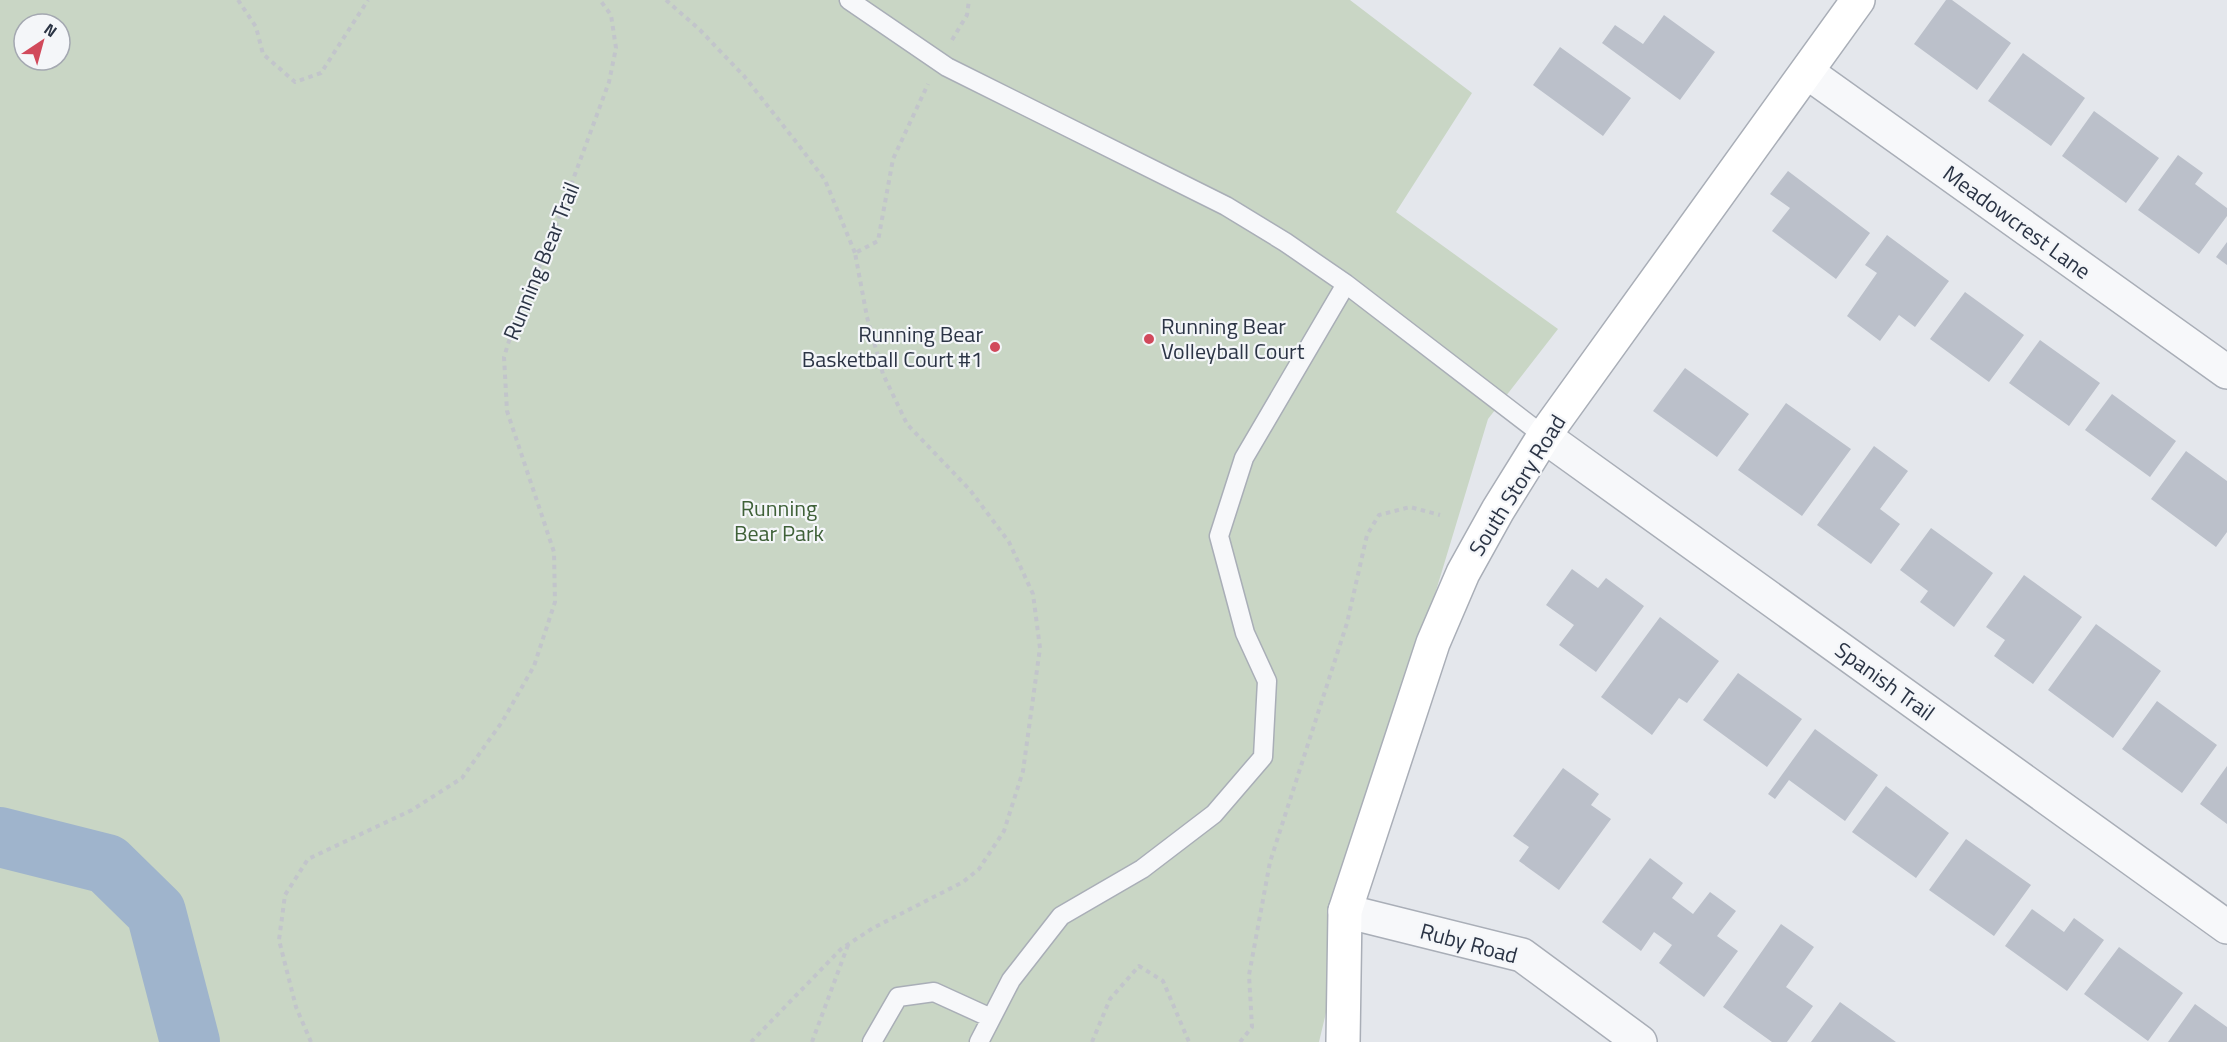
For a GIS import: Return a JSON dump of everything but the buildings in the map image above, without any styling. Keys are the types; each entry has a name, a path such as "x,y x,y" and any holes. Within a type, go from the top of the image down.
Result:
{"main road":[{"name":"South Story Road","path":"1342,1042 1346,911 1433,643 1463,573 1503,500 1544,436 1858,0"}],"street":[{"name":"Meadowcrest Lane","path":"1807,72 2227,372"},
{"name":"Spanish Trail","path":"1544,436 2227,927"},
{"name":"Ruby Road","path":"1346,911 1522,955 1640,1042"}],"lane":[{"path":"849,0 940,63 1226,206 1285,242 1346,284 1544,436"},
{"path":"979,1042 1011,980 1061,916 1142,869 1214,814 1263,757 1267,681 1245,633 1219,536 1244,458 1346,284"},
{"path":"872,1042 898,997 934,992 991,1018"}],"path":[{"path":"238,0 256,27 263,54 295,82 321,73 368,0"},
{"name":"Running Bear Trail","path":"310,1042 296,1007 279,940 285,895 308,859 412,810 462,778 502,722 534,666 555,602 554,552 507,411 504,357 514,322 550,242 609,82 616,48 611,15 600,0"},
{"path":"666,0 700,30 744,76 825,180 855,253 867,317 883,374 907,424 970,490 1009,542 1034,594 1040,648 1023,771 1004,831 979,869 963,882 849,944 793,996 751,1042"},
{"path":"855,253 878,241 892,159 914,108 967,15 969,0"},
{"path":"1240,1042 1252,1027 1249,975 1270,862 1347,623 1366,535 1379,515 1410,507 1440,515"},
{"path":"812,1042 849,944"},
{"path":"1092,1042 1110,999 1139,966 1163,981 1190,1042"}],"green space":[{"name":"Running Bear Park","path":"0,0 1350,0 1472,93 1396,212 1558,329 1488,419 1392,736 1319,1042 0,1042"}],"waterway":[{"path":"0,837 107,864 156,912 190,1042"}],"place":[{"name":"Running Bear Volleyball Court","path":"1149,339"},
{"name":"Running Bear Basketball Court #1","path":"995,347"}]}
